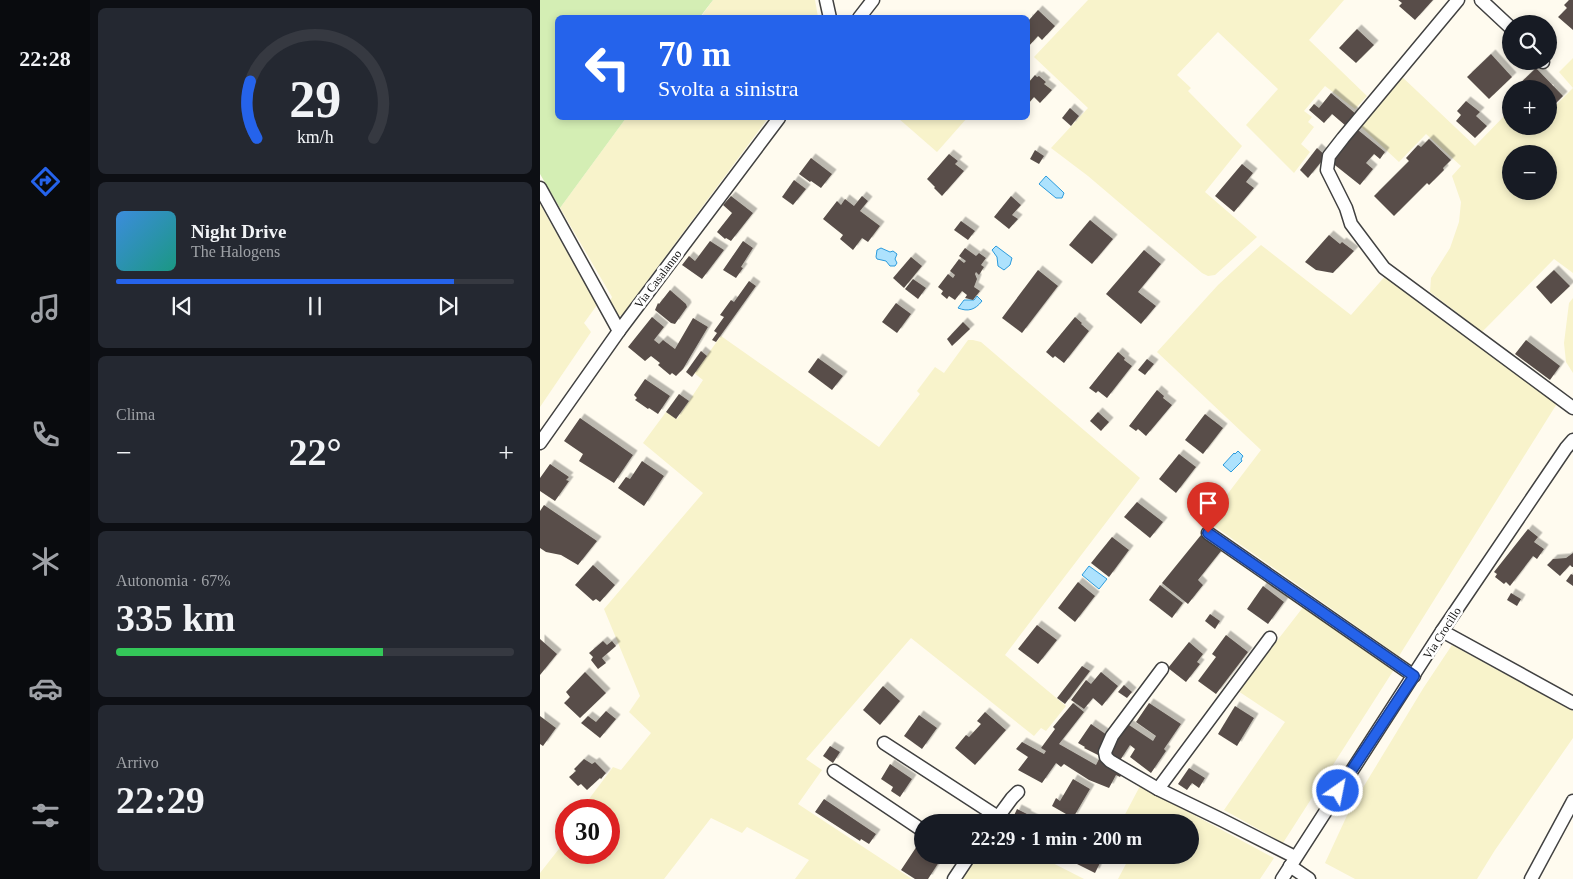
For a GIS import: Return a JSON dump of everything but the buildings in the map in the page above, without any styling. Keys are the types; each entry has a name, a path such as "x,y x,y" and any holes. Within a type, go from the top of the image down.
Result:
{"street":[{"path":"826,0 829,15"},
{"path":"861,15 873,0"},
{"path":"1458,0 1329,156 1327,170 1346,208 1351,224 1384,268 1573,408"},
{"path":"1481,0 1502,20"},
{"name":"Via Casalanno","path":"540,443 619,331 777,120"},
{"path":"540,188 619,331"},
{"name":"Via Crocillo","path":"1282,879 1442,631 1573,440"},
{"path":"1208,533 1414,676"},
{"path":"1442,631 1573,703"},
{"path":"1158,789 1270,638"},
{"path":"1162,669 1112,736 1105,752 1106,757 1158,789 1222,820 1293,862 1309,879"},
{"path":"884,743 987,814"},
{"path":"834,771 914,825"},
{"path":"1000,814 1018,792"},
{"path":"1531,879 1573,800"},
{"path":"954,879 962,864"}],"shaded area":[{"path":"713,0 815,0 818,15 702,15"},
{"path":"1088,0 1344,0 1309,40 1367,96 1355,109 1325,86 1304,111 1312,117 1308,122 1314,127 1301,144 1310,152 1294,173 1246,125 1278,89 1218,32 1177,75 1191,88 1188,91 1242,146 1205,192 1257,237 1215,275 1208,276 1202,273 1088,176 1051,148 1088,108 1034,57"},
{"path":"1573,58 1573,88 1559,72"},
{"path":"1398,73 1475,146 1502,118 1502,135 1557,135 1557,104 1573,88 1573,273 1554,259 1482,332 1430,292 1431,278 1450,248 1459,222 1461,202 1452,176 1461,166 1426,134 1399,162 1358,124"},
{"path":"625,120 767,120 622,315 619,316 608,305 612,297 560,208"},
{"path":"900,120 965,120 937,152"},
{"path":"540,204 597,305 584,323 591,332 540,407"},
{"path":"1261,245 1351,315 1387,274 1558,402 1399,656 1207,521 1261,450 1157,352 1218,285"},
{"path":"1573,298 1573,373 1566,362 1564,343 1569,303"},
{"path":"721,336 879,447 920,394 917,391 935,367 944,373 968,340 973,340 981,342 1140,478 1005,655 1066,706 1046,731 1041,728 1034,736 911,638 806,759 822,770 798,804 912,879 795,879 809,860 747,827 742,833 711,818 664,879 540,879 540,873 555,854 555,864 620,864 620,799 589,799 613,767 621,770 651,733 629,712 640,696 604,609 703,493 643,443 666,412 677,419 703,380 694,373"},
{"path":"1304,606 1395,668 1283,843 1224,810 1285,722 1238,691"},
{"path":"1452,645 1573,711 1573,738 1477,879 1355,879 1325,863 1350,809 1424,687"},
{"path":"1140,786 1192,814 1125,814"},
{"path":"1199,818 1274,858 1260,879 1118,879 1126,864 1199,864"},
{"path":"970,864 1055,864 1084,879 959,879"}],"green space":[{"path":"540,0 713,0 702,15 555,15 555,120 625,120 560,208 540,174"}],"water":[{"path":"1046,176 1064,193 1062,198 1056,198 1039,184"},
{"path":"996,246 1012,258 1010,265 1004,270 998,266 997,257 992,250"},
{"path":"881,248 897,254 895,266 890,266 886,261 877,259 877,250"},
{"path":"977,296 982,301 974,308 965,310 958,308 964,300 974,300"},
{"path":"1238,451 1243,456 1242,461 1231,472 1223,465"},
{"path":"1089,566 1107,579 1099,589 1082,575"}],"route":[{"path":"1208,533 1414,676 1338,791"}]}
